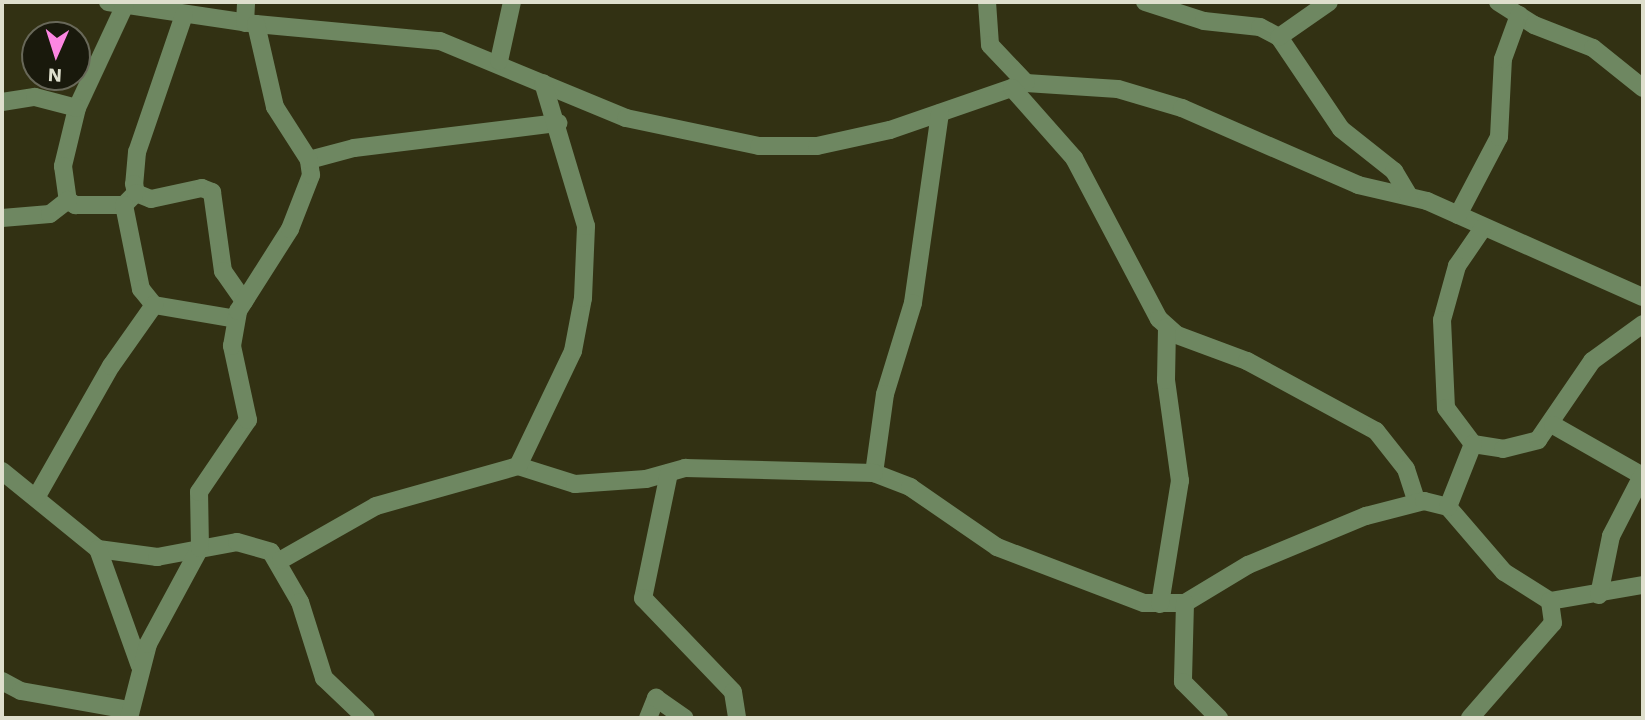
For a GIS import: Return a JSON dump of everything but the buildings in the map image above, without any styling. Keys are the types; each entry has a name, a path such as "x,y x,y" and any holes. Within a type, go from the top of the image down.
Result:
{"street":[{"path":"2,681 21,691 129,714 140,666 200,548 199,492 248,421 232,346 236,319 244,301 273,261 306,196 309,160 275,107 246,2"},
{"path":"499,61 512,2"},
{"path":"1145,2 1204,21 1260,27 1279,37 1341,129 1394,172 1409,196"},
{"path":"1279,37 1329,2"},
{"path":"1498,2 1519,15 1593,48 1643,88"},
{"path":"68,200 63,166 77,108 116,4 250,24 389,33 499,61 626,118 759,146 817,146 940,113 1019,86 1154,97 1358,185 1409,196 1458,215 1643,297"},
{"path":"990,5 990,45 1074,158 1167,327 1167,391 1180,481 1160,604"},
{"path":"184,15 137,152 130,199 141,289 155,304 236,319"},
{"path":"1458,215 1499,136 1503,59 1519,15"},
{"path":"518,466 573,351 583,298 586,226 558,123 543,83"},
{"path":"2,102 35,97 77,108"},
{"path":"874,473 885,394 913,303 940,113"},
{"path":"309,160 354,148 558,123"},
{"path":"2,218 50,214 68,200 150,199 202,188 212,192 223,271 244,301"},
{"path":"1473,444 1446,408 1441,320 1457,266 1483,228"},
{"path":"37,496 111,366 155,304"},
{"path":"1473,444 1525,446 1553,425 1592,361 1643,324"},
{"path":"1167,327 1257,366 1376,432 1406,469 1417,502"},
{"path":"1553,425 1642,475 1611,536 1600,595"},
{"path":"1448,507 1473,444"},
{"path":"281,560 376,506 446,491 518,466 575,484 714,467 874,473 910,487 996,547 1160,604 1185,603 1248,565 1417,502 1448,507 1504,572 1550,601 1620,593 1643,585"},
{"path":"2,471 37,496 63,527 98,550 158,556 248,543 281,560 324,678 366,718"},
{"path":"668,473 643,598 733,692 737,718"},
{"path":"98,550 140,666"},
{"path":"1620,593 1643,602"},
{"path":"1480,715 1553,623 1550,601"},
{"path":"1185,603 1183,682 1219,718"},
{"path":"648,718 656,698 685,718"}]}
